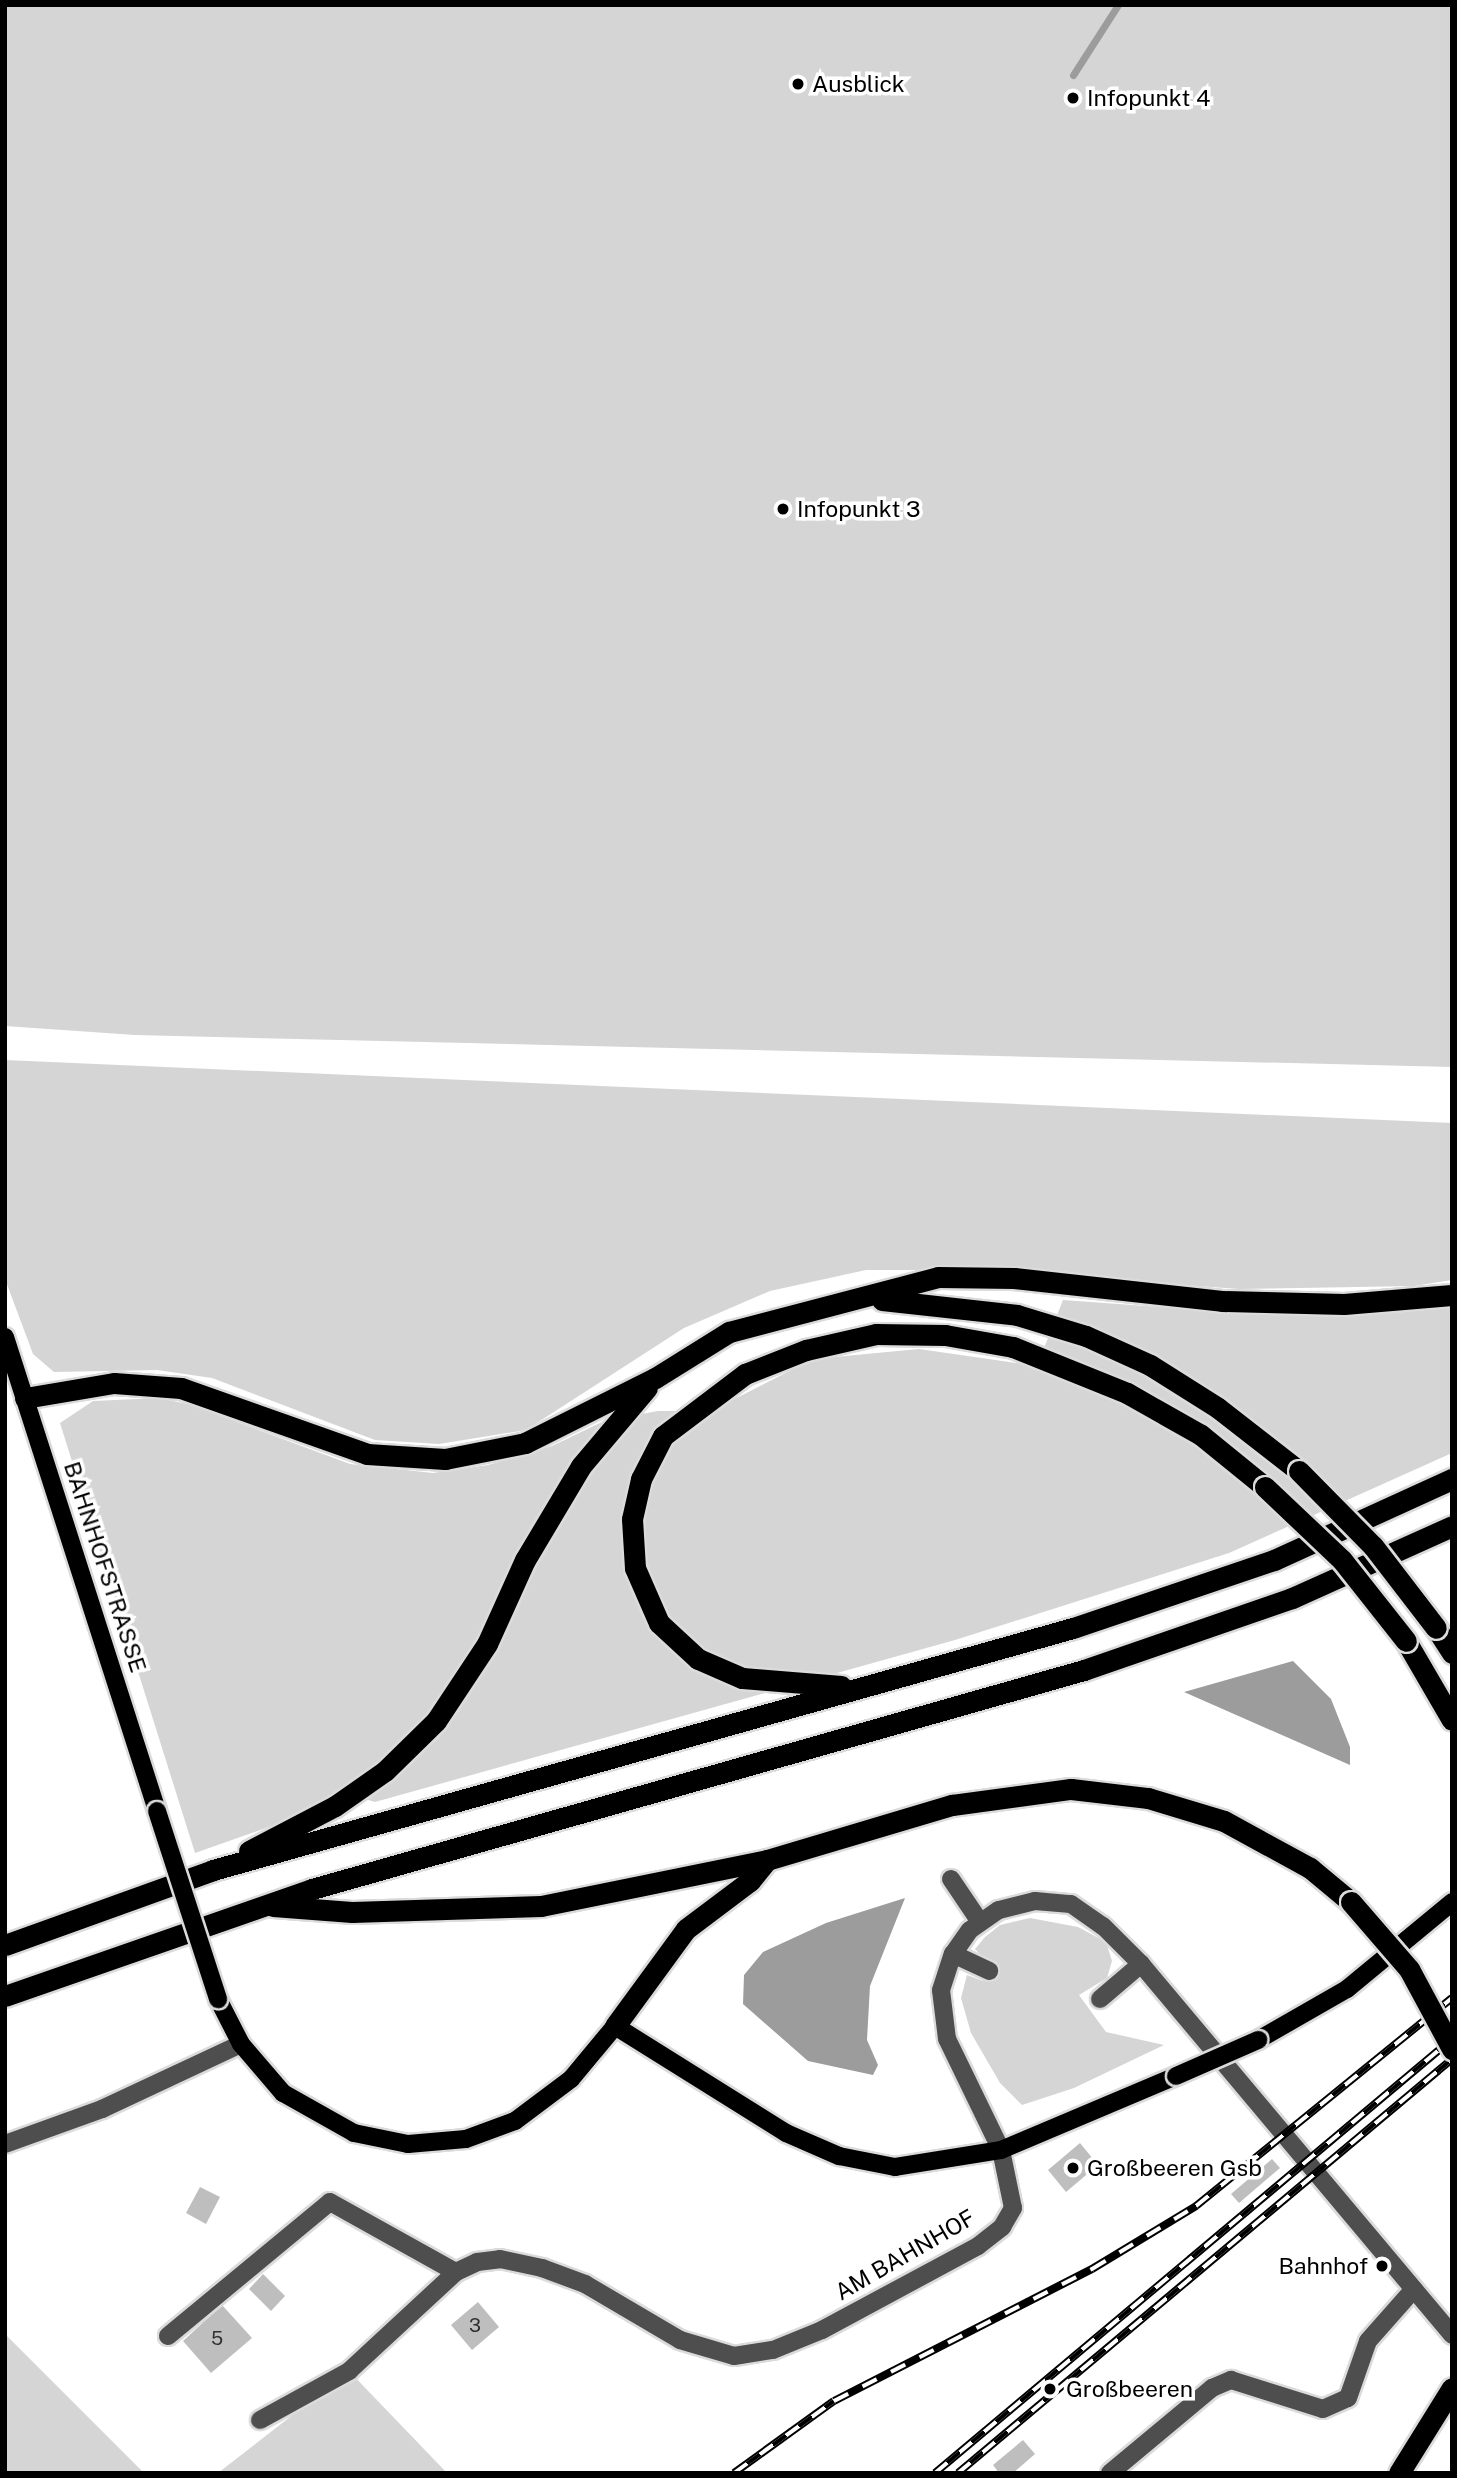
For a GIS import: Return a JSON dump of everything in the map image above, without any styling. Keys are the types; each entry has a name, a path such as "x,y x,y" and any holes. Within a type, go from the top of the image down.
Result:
{"highway":[{"path":"25,1398 114,1383 181,1388 367,1454 445,1459 525,1443 655,1378 729,1332 789,1313 866,1300 938,1277 1014,1278 1222,1301 1344,1304 1452,1295"},
{"path":"866,1300 1005,1313 1086,1336 1150,1365 1218,1408 1299,1471 1373,1546 1452,1653"},
{"path":"868,1686 779,1684 742,1678 698,1659 660,1623 635,1568 632,1519 641,1479 663,1436 745,1374 806,1350 876,1334 945,1335 1013,1348 1127,1392 1201,1435 1265,1487 1342,1560 1406,1641 1452,1720"},
{"path":"213,1870 335,1806 385,1771 436,1721 487,1644 525,1560 581,1466 655,1378"},
{"path":"5,1945 213,1870 1073,1628 1274,1560 1452,1479"},
{"path":"5,1996 264,1905 1084,1670 1292,1598 1452,1526"},
{"path":"264,1905 352,1912 541,1906 767,1860 991,1797 1110,1792 1224,1821 1310,1868 1351,1902 1409,1969 1452,2049"},
{"path":"615,2026 687,1929 750,1881 767,1860"},
{"path":"1399,2473 1450,2385"}],"main road":[{"name":"BAHNHOFSTRASSE","path":"5,1337 218,1999 241,2044 283,2093 330,2123 380,2140 435,2143 492,2131 536,2108 571,2080 615,2026"},
{"path":"615,2026 752,2114 839,2156 920,2167 1001,2150 1258,2040 1347,1989 1452,1902"}],"street":[{"path":"951,1879 980,1922"},
{"name":"AM BAHNHOF","path":"260,2420 349,2371 456,2272 500,2259 542,2268 585,2284 680,2340 734,2356 774,2350 978,2246 1002,2227 1013,2208 1001,2150 947,2039 941,1990 953,1954 980,1922 1035,1901 1071,1904 1103,1926 1140,1964 1452,2335"},
{"path":"953,1954 989,1970"},
{"path":"1100,1999 1140,1964"},
{"path":"5,2144 102,2109 241,2044"},
{"path":"168,2336 330,2202 456,2272"},
{"path":"1110,2473 1212,2388 1231,2380 1323,2409 1348,2398 1367,2340 1414,2289"}],"shaded area":[{"path":"5,5 1452,5 1452,1067 135,1035 5,1026"},
{"path":"5,1060 1452,1123 1452,1280 1414,1286 1239,1289 980,1270 866,1270 770,1291 684,1328 526,1430 439,1444 375,1440 212,1378 157,1370 54,1372 33,1354 5,1279"},
{"path":"1063,1300 1243,1313 1452,1304 1452,1453 1229,1553 955,1640 375,1802 337,1791 283,1822 195,1853 60,1423 93,1401 159,1398 192,1405 350,1464 433,1473 488,1465 552,1446 604,1421 658,1411 711,1411 813,1359 919,1349 1037,1366"},
{"path":"1293,1661 1331,1699 1350,1747 1350,1765 1184,1692"},
{"path":"905,1898 870,1986 867,2040 878,2065 873,2075 808,2061 743,2004 744,1975 763,1952 826,1923"},
{"path":"1030,1918 1078,1927 1106,1942 1112,1961 1107,1978 1079,1995 1106,2032 1164,2045 1074,2088 1022,2105 1000,2083 971,2033 961,1998 967,1975 983,1981 990,1965 975,1949 985,1937 1000,1925"},
{"path":"5,2334 144,2473 5,2473"},
{"path":"349,2371 447,2473 218,2473"}],"building":[{"name":"Großbeeren Gsb","path":"1080,2143 1098,2165 1066,2192 1048,2170"},
{"path":"1272,2159 1280,2168 1239,2203 1231,2194"},
{"path":"200,2187 220,2197 206,2224 186,2213"},
{"path":"263,2274 285,2296 271,2311 249,2289"},
{"path":"478,2302 499,2327 472,2350 451,2325"},
{"path":"222,2305 252,2338 211,2373 183,2341"},
{"path":"1023,2440 1035,2454 1013,2473 999,2473 993,2465"}],"waterway":[{"path":"1073,75 1118,5"}],"railway":[{"path":"734,2473 834,2401 1092,2269 1196,2206 1452,1998"},
{"path":"935,2473 1452,2039"},
{"path":"958,2473 1452,2059"}],"place":[{"name":"Ausblick","path":"798,84"},
{"name":"Infopunkt 4","path":"1073,98"},
{"name":"Infopunkt 3","path":"783,509"},
{"name":"Großbeeren Gsb","path":"1073,2168"},
{"name":"Bahnhof","path":"1382,2266"},
{"name":"Großbeeren","path":"1050,2389"}]}
